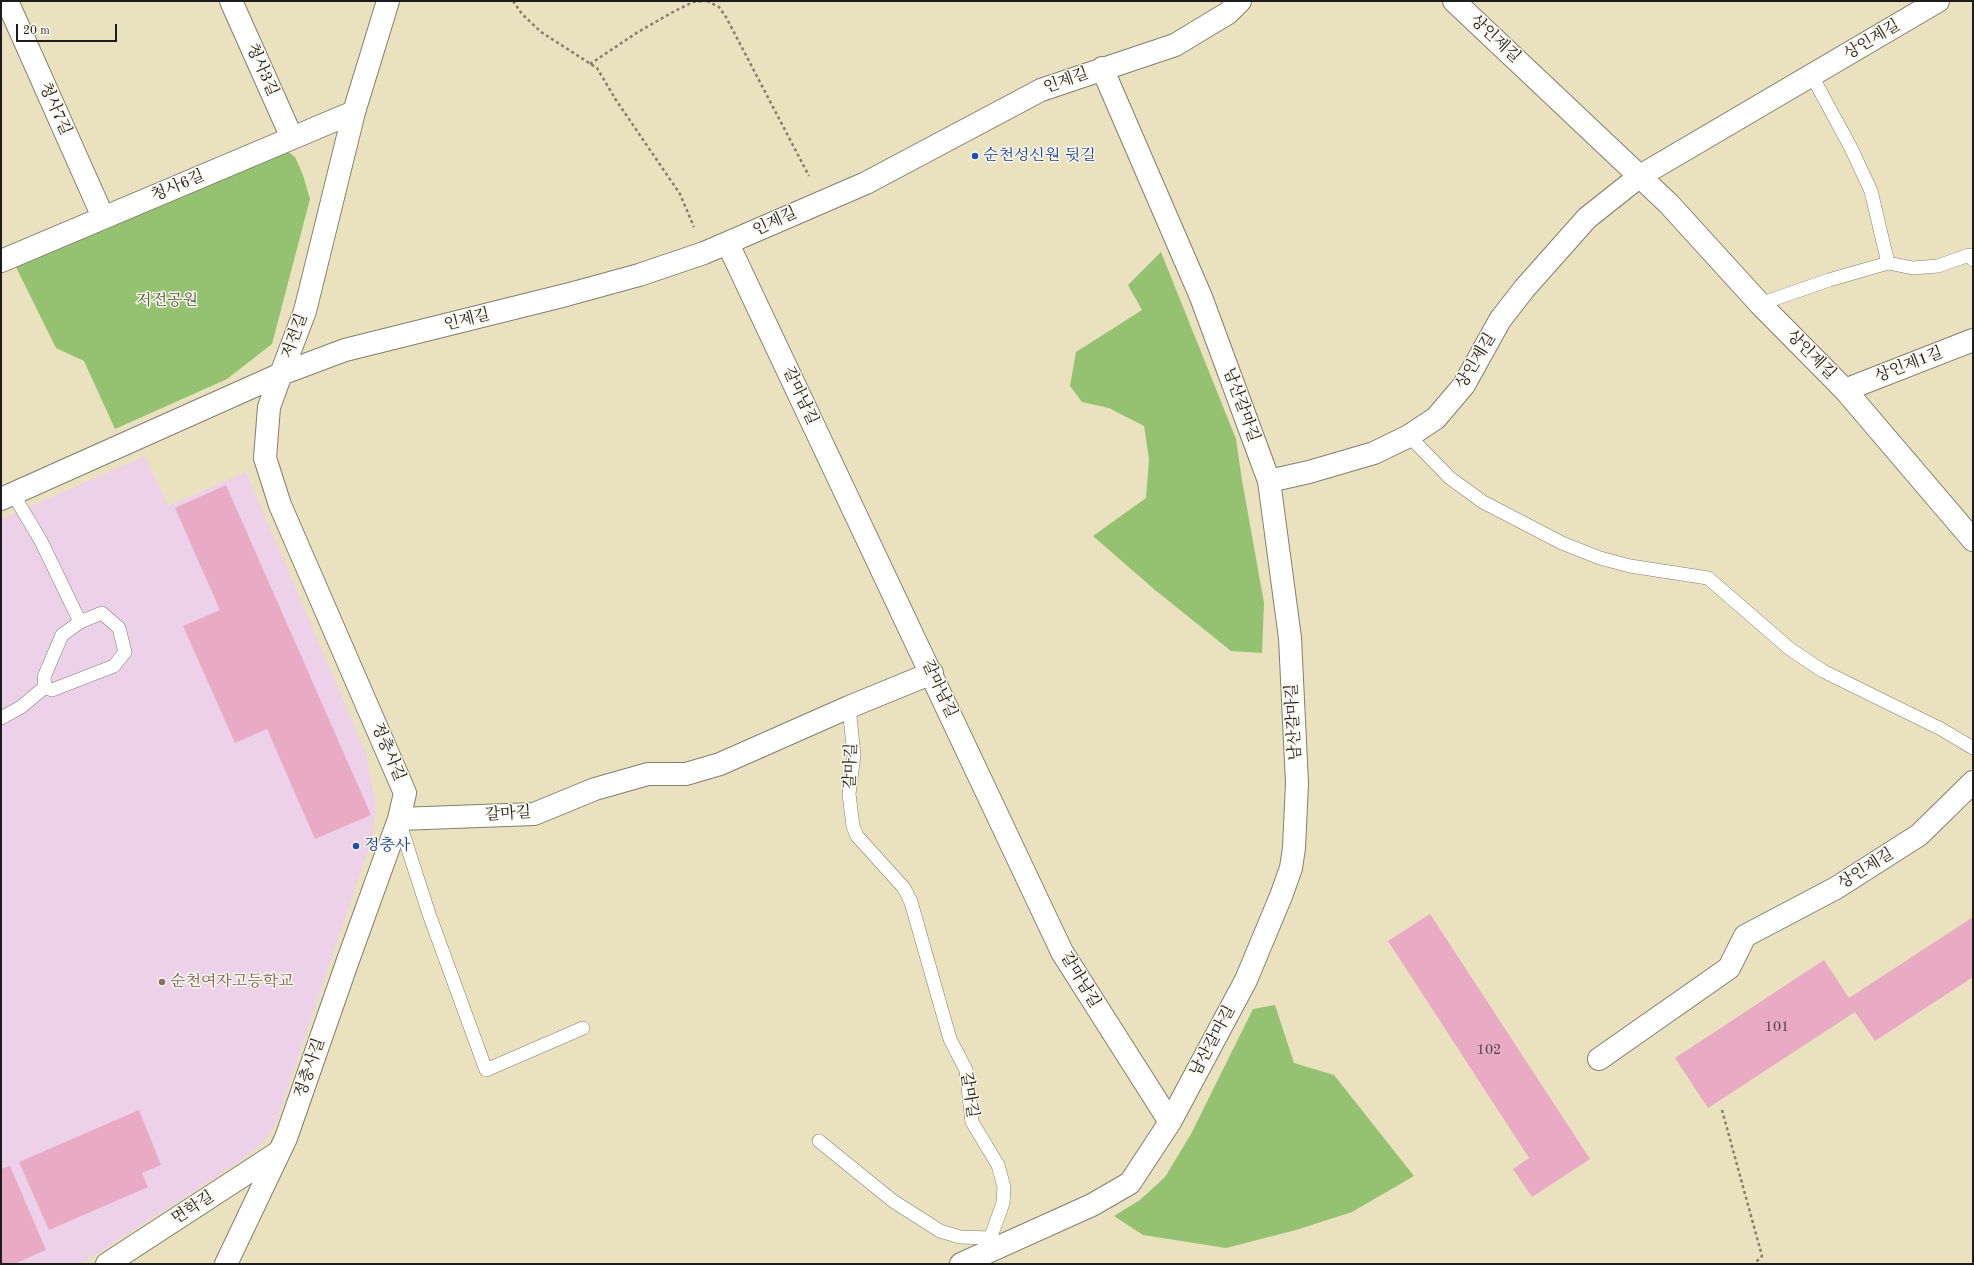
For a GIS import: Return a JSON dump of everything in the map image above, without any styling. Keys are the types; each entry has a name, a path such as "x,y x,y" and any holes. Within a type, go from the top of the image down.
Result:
{"street":[{"name":"청사7길","path":"7,1 103,217"},
{"name":"청사3길","path":"232,1 292,138"},
{"name":"저전길","path":"5,491 281,374 305,311 354,112 388,1"},
{"name":"인제길","path":"281,374 346,350 566,295 639,275 704,254 821,201 866,183 1041,90 1102,68 1175,45 1228,13 1240,1"},
{"name":"상인제길","path":"1454,1 1669,204 1760,304 1845,390 1973,540"},
{"name":"상인제길","path":"1269,481 1309,472 1374,453 1409,436 1436,418 1464,385 1500,320 1524,289 1587,218 1640,176 1938,1"},
{"name":"남산갈마길","path":"961,1264 988,1245 1092,1205 1130,1182 1146,1161 1170,1122 1246,980 1281,896 1291,868 1294,848 1297,783 1290,638 1269,481 1201,297 1102,68"},
{"name":"청사6길","path":"1,261 354,112"},
{"name":"갈마남길","path":"728,244 932,673 1062,952 1170,1122"},
{"name":"상인제1길","path":"1845,390 1973,340"},
{"name":"정충사길","path":"226,1264 286,1138 346,963 399,819 405,793 280,505 265,458 269,407 281,374"},
{"path":"849,707 932,673"},
{"name":"갈마길","path":"399,819 534,814 595,789 648,774 686,774 720,764 849,707"},
{"name":"상인제길","path":"1599,1059 1729,968 1745,936 1836,888 1918,835 1973,782"},
{"name":"면학길","path":"107,1264 279,1152"}],"lane":[{"path":"1812,76 1851,148 1871,191 1888,263"},
{"path":"1760,304 1829,280 1888,263 1913,268 1938,266 1969,255 1973,260"},
{"path":"1409,436 1450,478 1483,502 1562,543 1600,558 1630,566 1708,578 1790,649 1823,672 1941,729 1973,748"},
{"path":"5,491 41,541 80,622"},
{"path":"102,613 119,628 125,652 114,666 52,690 46,687 44,677 62,636 80,622 102,613"},
{"path":"1,718 21,707 46,687"},
{"name":"갈마길","path":"849,707 854,755 849,794 852,826 857,836 904,888 911,902 950,1039 966,1070 972,1122 998,1165 1004,1187 1003,1204 988,1245"},
{"path":"399,819 429,914 486,1070 583,1028"},
{"path":"819,1141 893,1201 940,1231 988,1245"}],"path":[{"path":"513,1 522,14 541,32 597,68 616,100 680,194 704,254"},
{"path":"590,64 638,32 673,12 692,2 703,1"},
{"path":"707,1 719,7 726,17 821,201"},
{"path":"1722,1110 1762,1256 1754,1264"}],"shaded area":[{"name":"순천여자고등학교","path":"145,456 168,506 246,472 366,753 376,808 372,838 275,1125 262,1144 240,1161 81,1264 1,1264 1,519"}],"green space":[{"name":"저전공원","path":"286,150 295,157 303,175 310,199 272,344 227,379 115,429 84,361 56,348 14,263"},
{"path":"1161,252 1236,439 1264,603 1262,653 1231,651 1155,590 1093,536 1146,498 1149,459 1144,426 1109,408 1082,402 1070,386 1076,352 1142,310 1128,285"},
{"path":"1275,1005 1294,1063 1334,1075 1414,1176 1352,1212 1296,1230 1226,1248 1143,1235 1114,1216 1140,1200 1165,1177 1191,1134 1253,1009"}],"building":[{"path":"226,485 371,815 315,839 267,729 235,743 183,626 220,610 175,508"},
{"path":"1430,914 1590,1159 1532,1197 1513,1169 1529,1158 1388,941"},
{"path":"1973,917 1973,977 1875,1041 1855,1012 1708,1108 1675,1058 1824,960 1849,998"},
{"path":"139,1110 161,1165 142,1173 148,1187 49,1230 19,1162"},
{"path":"10,1166 46,1250 14,1264 1,1264 1,1169"}],"place":[{"name":"순천성신원 뒷길","path":"975,156"},
{"name":"정충사","path":"356,846"},
{"name":"순천여자고등학교","path":"162,982"}]}
